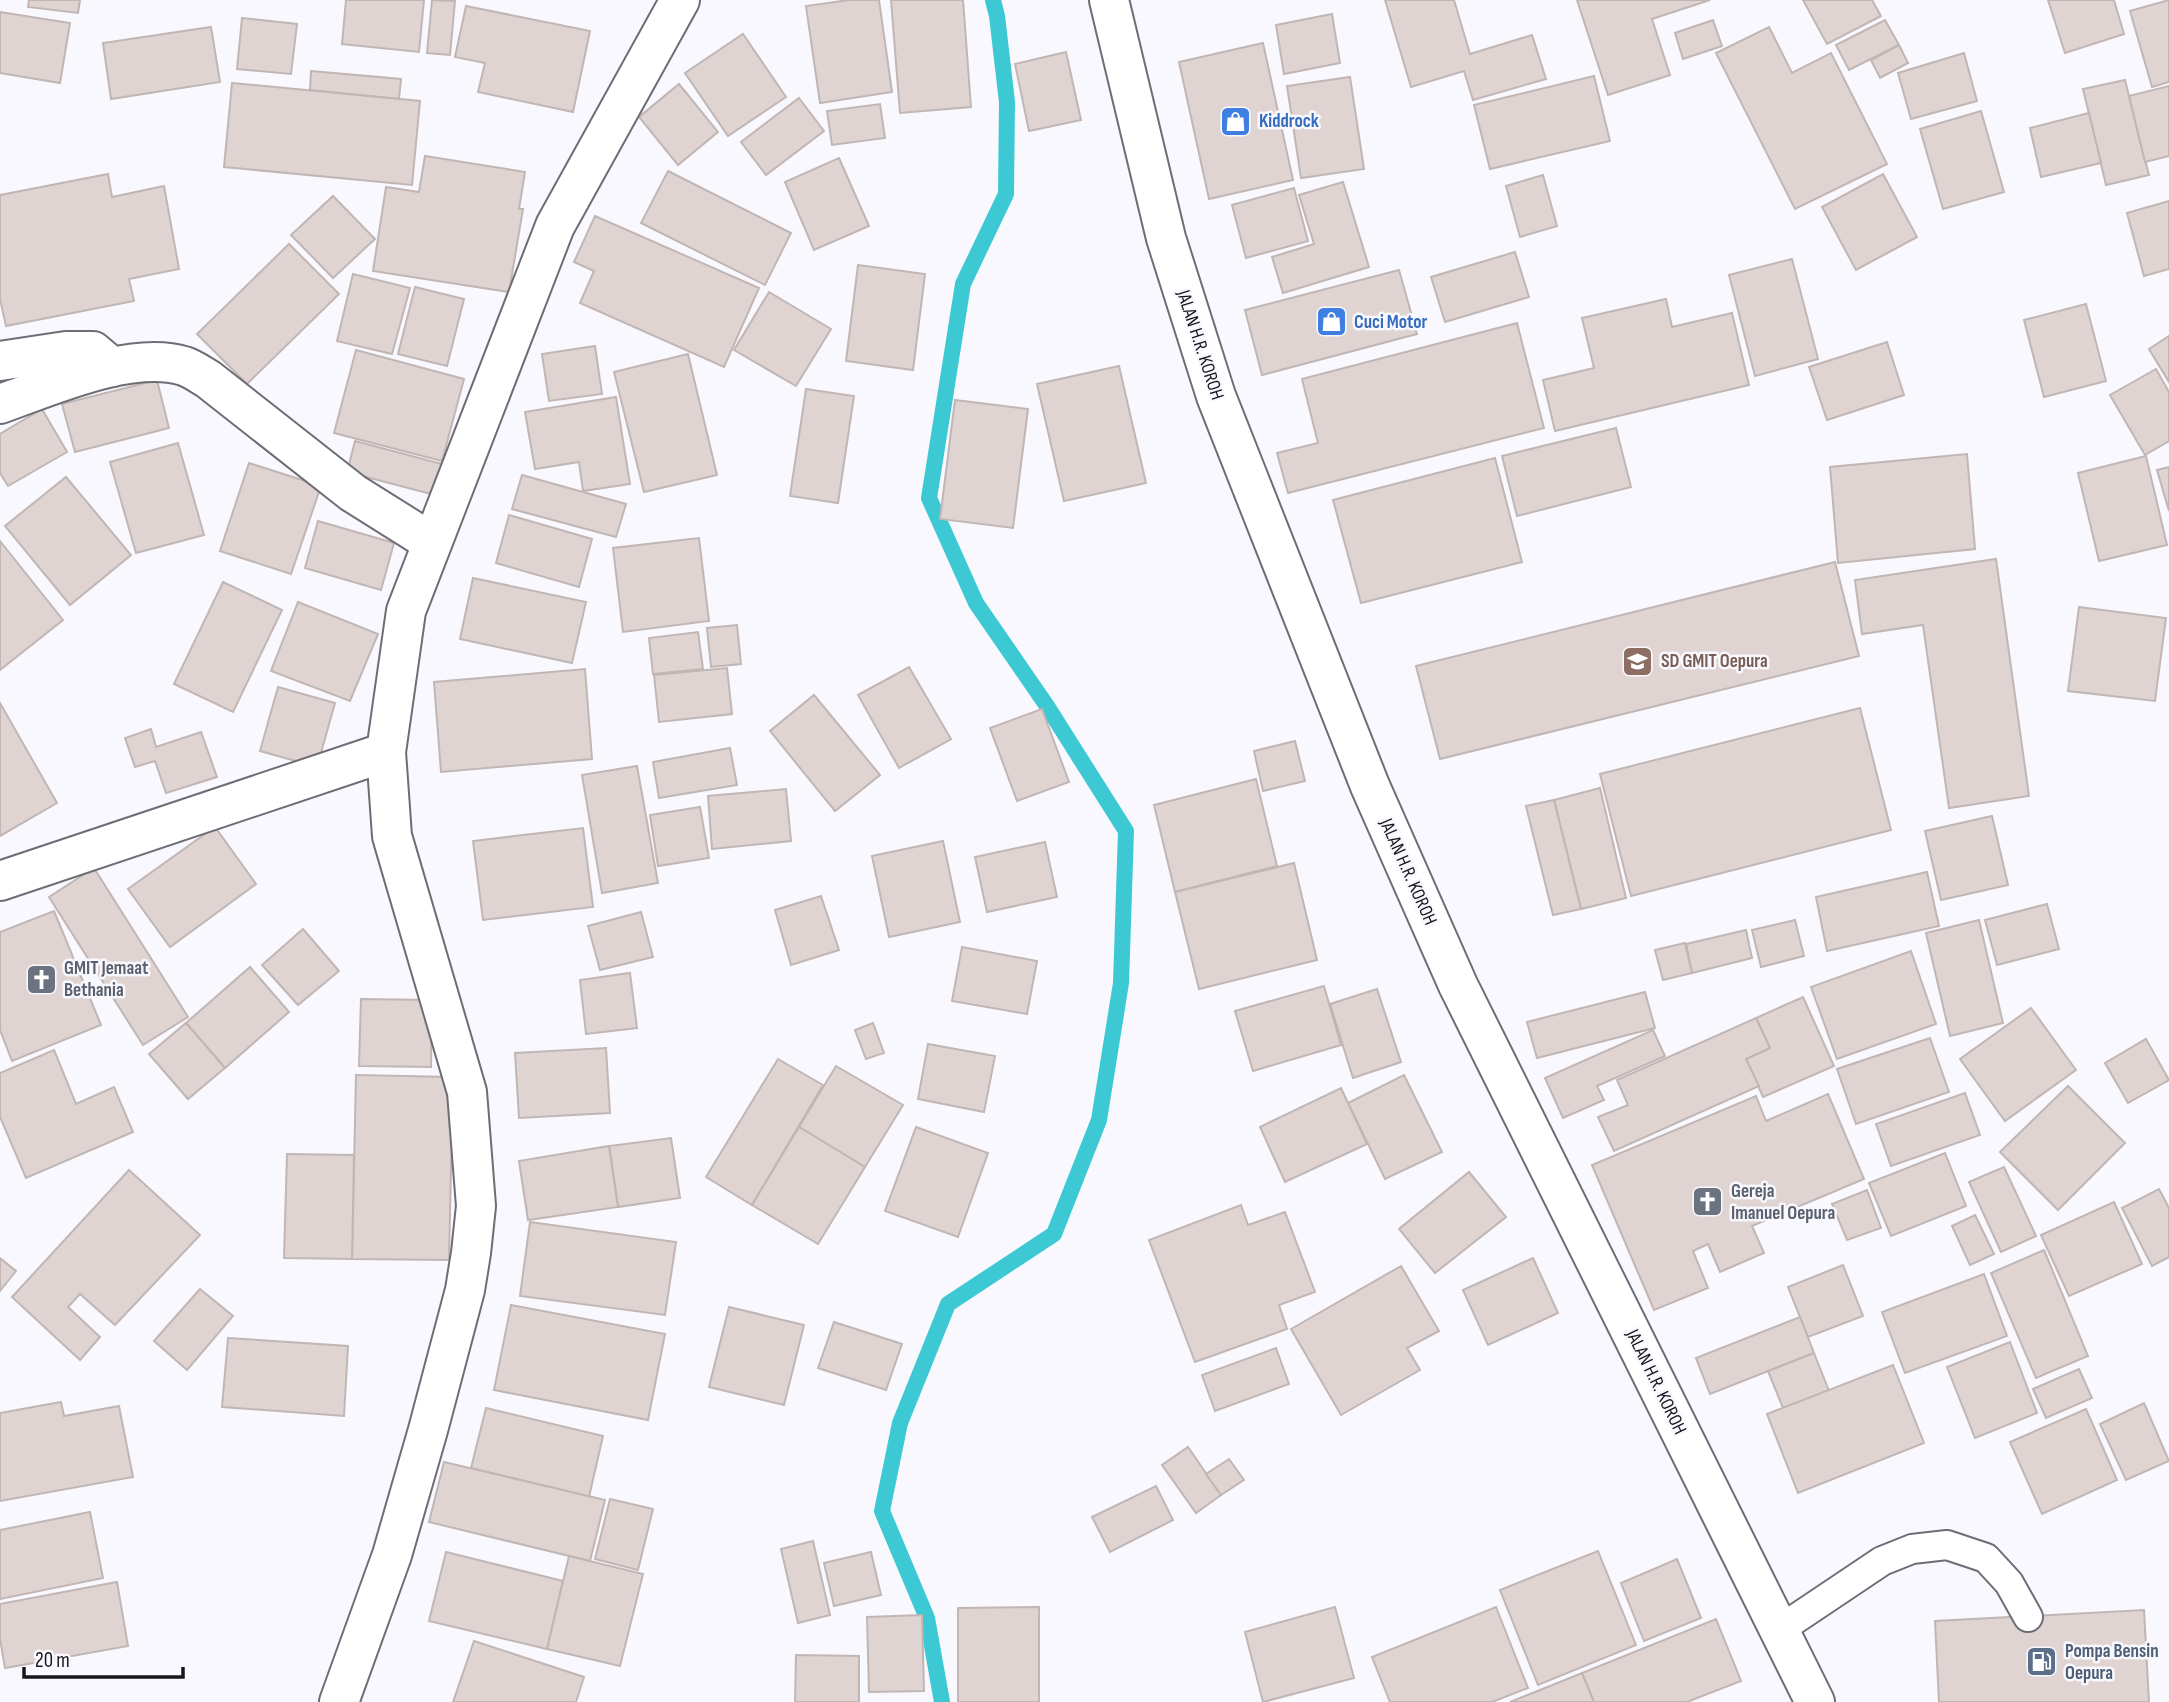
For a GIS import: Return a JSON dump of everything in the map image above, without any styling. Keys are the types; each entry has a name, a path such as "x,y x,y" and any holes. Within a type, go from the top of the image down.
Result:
{"street":[{"path":"339,1702 392,1555 428,1430 465,1290 476,1206 467,1092 392,836 386,752 406,611 555,226 680,0"},
{"name":"JALAN H.R. KOROH","path":"1109,0 1166,238 1216,396 1370,786 1458,985 1815,1702"},
{"path":"0,361 66,351 93,351 112,367"},
{"path":"0,404 112,367 164,362 187,367 208,379 353,493 431,542"},
{"path":"0,881 386,752"}],"lane":[{"path":"1779,1630 1882,1561 1912,1549 1947,1545 1986,1558 2009,1583 2028,1616"}],"building":[{"path":"29,0 80,0 78,13 28,7"},
{"path":"346,0 424,0 419,52 342,44"},
{"path":"432,0 455,1 450,55 427,53"},
{"path":"849,0 879,0 892,92 820,103 806,6"},
{"path":"891,0 963,0 971,107 900,113"},
{"path":"1385,0 1454,0 1470,54 1532,35 1546,79 1473,100 1464,71 1411,87"},
{"path":"1577,0 1710,0 1652,19 1670,75 1608,95"},
{"path":"1803,0 1872,0 1881,16 1827,44"},
{"path":"2048,0 2114,0 2124,34 2065,53"},
{"path":"2169,0 2169,82 2152,87 2130,11"},
{"path":"466,6 590,31 573,112 478,92 485,63 455,57"},
{"path":"0,12 70,23 60,83 0,73"},
{"path":"1332,14 1340,63 1284,74 1276,25"},
{"path":"242,18 297,24 291,74 237,69"},
{"path":"1713,20 1722,46 1683,59 1675,33"},
{"path":"1885,20 1899,45 1849,70 1836,45"},
{"path":"211,27 220,82 111,99 103,43"},
{"path":"1769,27 1792,73 1831,53 1887,164 1795,209 1716,53"},
{"path":"743,34 786,97 728,136 685,73"},
{"name":"Kiddrock","path":"1263,43 1293,180 1209,199 1179,62"},
{"path":"1899,45 1908,63 1880,78 1871,60"},
{"path":"1066,52 1081,120 1029,131 1015,64"},
{"path":"1964,53 1977,101 1911,119 1898,73"},
{"path":"311,71 401,79 399,99 310,90"},
{"path":"1594,76 1610,141 1490,169 1474,105"},
{"path":"1350,77 1364,169 1301,178 1287,86"},
{"path":"2125,80 2149,175 2106,185 2083,89"},
{"path":"232,83 420,101 412,185 224,167"},
{"path":"679,84 718,132 678,165 639,117"},
{"path":"2169,86 2169,156 2145,162 2129,96"},
{"path":"799,98 824,131 766,175 741,142"},
{"path":"880,104 885,138 832,145 827,111"},
{"path":"1981,111 2004,192 1943,209 1920,129"},
{"path":"2089,113 2101,163 2041,177 2030,128"},
{"path":"425,156 525,172 519,209 523,209 509,292 373,271 386,187 419,192"},
{"path":"839,158 869,226 814,250 785,182"},
{"path":"668,171 791,233 765,285 641,223"},
{"path":"108,174 112,197 164,186 179,269 129,279 134,301 6,326 0,299 0,195"},
{"path":"1883,174 1917,237 1856,270 1822,207"},
{"path":"1543,175 1557,226 1520,237 1506,186"},
{"path":"1343,182 1369,267 1283,293 1272,257 1314,244 1299,195"},
{"path":"1294,188 1308,241 1246,258 1232,205"},
{"path":"333,196 375,239 333,278 291,235"},
{"path":"2169,201 2169,269 2144,276 2127,213"},
{"path":"595,216 759,288 724,367 580,303 594,271 574,262"},
{"path":"289,244 339,294 247,384 197,334"},
{"path":"1515,252 1529,297 1445,322 1431,277"},
{"path":"1792,259 1818,359 1755,376 1729,275"},
{"path":"858,265 925,274 913,370 846,361"},
{"name":"Cuci Motor","path":"1399,270 1417,334 1262,375 1245,310"},
{"path":"353,274 410,288 392,354 337,341"},
{"path":"415,287 464,299 447,366 398,354"},
{"path":"769,292 831,329 796,386 734,350"},
{"path":"1666,299 1672,327 1732,313 1749,385 1555,431 1543,380 1594,368 1582,318"},
{"path":"2086,304 2106,381 2044,397 2024,320"},
{"path":"1517,323 1544,428 1288,493 1277,453 1318,443 1302,379"},
{"path":"2169,336 2169,382 2149,349"},
{"path":"1887,342 1904,395 1827,420 1809,367"},
{"path":"595,346 602,394 549,401 542,354"},
{"path":"356,350 464,379 442,461 334,433"},
{"path":"688,354 717,475 644,492 614,372"},
{"path":"1119,366 1146,483 1064,501 1037,384"},
{"path":"2156,369 2169,392 2169,441 2145,455 2110,395"},
{"path":"157,380 169,428 75,452 62,404"},
{"path":"806,389 854,396 838,503 790,496"},
{"path":"616,397 630,484 583,491 579,462 535,469 525,412"},
{"path":"955,400 1028,409 1013,528 940,519"},
{"path":"42,409 67,452 8,486 0,473 0,434"},
{"path":"1616,428 1631,487 1517,516 1502,456"},
{"path":"355,441 442,464 435,495 347,472"},
{"path":"178,443 204,535 136,553 110,462"},
{"path":"1967,454 1975,549 1838,563 1830,467"},
{"path":"2146,456 2167,545 2099,561 2078,473"},
{"path":"1495,458 1522,562 1361,603 1333,500"},
{"path":"249,463 321,486 291,574 220,551"},
{"path":"2169,467 2169,511 2157,470"},
{"path":"522,475 626,504 616,537 512,509"},
{"path":"66,477 131,555 70,605 5,526"},
{"path":"509,515 592,539 579,587 496,563"},
{"path":"318,521 394,543 381,590 305,568"},
{"path":"699,538 709,621 623,632 613,548"},
{"path":"0,541 63,620 0,670"},
{"path":"1996,559 2029,796 1949,808 1923,625 1862,634 1855,580"},
{"name":"SD GMIT Oepura","path":"1835,562 1859,656 1440,759 1416,666"},
{"path":"473,578 586,602 572,663 460,639"},
{"path":"223,582 282,610 233,712 174,684"},
{"path":"298,602 378,634 350,701 271,671"},
{"path":"2079,607 2166,618 2155,701 2068,691"},
{"path":"737,625 741,664 711,667 707,628"},
{"path":"698,632 703,669 653,674 649,638"},
{"path":"909,667 951,739 899,768 858,695"},
{"path":"727,668 732,714 659,722 654,675"},
{"path":"585,669 592,759 441,772 434,682"},
{"path":"278,687 335,703 317,767 260,751"},
{"path":"814,695 880,775 835,811 770,731"},
{"path":"0,703 57,803 0,836"},
{"path":"1860,708 1891,830 1631,896 1600,774"},
{"path":"1042,709 1069,782 1017,801 990,728"},
{"path":"151,729 156,747 201,732 217,777 166,793 155,761 135,767 125,738"},
{"path":"1295,741 1305,781 1263,791 1254,751"},
{"path":"730,748 737,785 659,798 653,762"},
{"path":"637,766 658,883 602,893 582,775"},
{"path":"1256,779 1277,866 1175,892 1154,805"},
{"path":"1600,788 1626,898 1581,909 1554,800"},
{"path":"786,789 791,841 712,849 708,796"},
{"path":"1554,800 1581,909 1553,915 1526,806"},
{"path":"700,807 709,858 658,866 650,815"},
{"path":"1992,816 2008,885 1941,900 1925,831"},
{"path":"215,827 256,884 170,947 128,889"},
{"path":"583,828 593,907 483,920 473,841"},
{"path":"943,841 960,922 889,937 872,856"},
{"path":"1045,842 1057,897 987,912 975,857"},
{"path":"1294,863 1317,960 1199,989 1175,892"},
{"path":"94,868 188,1017 143,1045 49,897"},
{"path":"1927,872 1939,926 1827,951 1816,897"},
{"path":"821,896 839,950 791,965 775,910"},
{"path":"2047,904 2059,949 1997,965 1985,920"},
{"name":"GMIT Jemaat Bethania","path":"54,911 101,1025 12,1061 0,1030 0,932"},
{"path":"641,912 653,957 600,970 588,926"},
{"path":"1795,920 1804,956 1761,967 1752,930"},
{"path":"1979,920 2003,1023 1950,1036 1926,933"},
{"path":"303,929 339,971 298,1005 262,965"},
{"path":"1746,930 1752,958 1692,973 1686,944"},
{"path":"1685,943 1692,973 1663,980 1655,950"},
{"path":"962,947 1037,961 1027,1014 952,1001"},
{"path":"1911,951 1936,1024 1837,1059 1811,987"},
{"path":"250,967 289,1012 225,1068 186,1023"},
{"path":"630,973 637,1028 586,1034 580,980"},
{"path":"1324,986 1341,1045 1253,1071 1235,1011"},
{"path":"1377,989 1401,1062 1353,1078 1330,1004"},
{"path":"1645,992 1655,1028 1537,1058 1527,1022"},
{"path":"1803,997 1834,1066 1763,1097 1746,1059 1770,1048 1756,1018"},
{"path":"361,999 432,1000 431,1067 359,1066"},
{"path":"2031,1008 2076,1070 2005,1121 1960,1059"},
{"path":"1756,1018 1770,1048 1746,1059 1759,1086 1614,1151 1598,1117 1628,1105 1617,1080"},
{"path":"186,1023 225,1068 188,1099 149,1054"},
{"path":"873,1023 884,1053 866,1059 855,1030"},
{"path":"1653,1030 1665,1056 1597,1086 1604,1100 1563,1118 1545,1078"},
{"path":"1930,1038 1949,1092 1856,1124 1837,1069"},
{"path":"2146,1039 2169,1080 2128,1103 2105,1063"},
{"path":"928,1044 995,1056 984,1112 918,1099"},
{"path":"606,1048 610,1113 519,1118 515,1053"},
{"path":"54,1050 76,1104 114,1087 133,1132 26,1178 0,1117 0,1073"},
{"path":"778,1059 823,1085 752,1205 706,1177"},
{"path":"836,1066 903,1105 865,1167 799,1127"},
{"path":"356,1075 453,1077 449,1260 352,1259"},
{"path":"1404,1075 1442,1152 1385,1179 1348,1103"},
{"path":"2068,1086 2125,1143 2058,1210 2000,1152"},
{"path":"1341,1088 1367,1144 1285,1182 1260,1127"},
{"path":"1965,1093 1980,1135 1891,1166 1876,1124"},
{"name":"Gereja Imanuel Oepura","path":"1828,1094 1864,1179 1752,1226 1764,1253 1720,1272 1708,1244 1693,1251 1708,1288 1654,1310 1592,1165 1756,1096 1766,1121"},
{"path":"799,1127 865,1167 818,1244 752,1205"},
{"path":"916,1127 988,1153 958,1237 885,1211"},
{"path":"671,1138 680,1198 618,1207 609,1146"},
{"path":"609,1146 618,1207 528,1220 519,1161"},
{"path":"1945,1153 1966,1206 1891,1236 1869,1183"},
{"path":"287,1154 354,1155 352,1259 284,1258"},
{"path":"2004,1167 2036,1236 2001,1252 1969,1182"},
{"path":"129,1170 200,1235 115,1325 80,1294 68,1307 100,1337 80,1360 12,1297"},
{"path":"1469,1172 1506,1217 1435,1273 1399,1229"},
{"path":"2159,1189 2169,1208 2169,1257 2152,1266 2122,1208"},
{"path":"1867,1190 1881,1228 1847,1240 1832,1204"},
{"path":"2114,1202 2142,1264 2069,1296 2041,1235"},
{"path":"1241,1205 1248,1225 1285,1212 1315,1292 1279,1305 1287,1329 1195,1362 1149,1240"},
{"path":"1975,1215 1994,1254 1970,1265 1952,1226"},
{"path":"530,1222 676,1242 665,1315 520,1296"},
{"path":"2044,1250 2088,1356 2036,1378 1991,1273"},
{"path":"0,1258 16,1271 0,1291"},
{"path":"1533,1258 1558,1313 1488,1345 1463,1290"},
{"path":"1843,1265 1863,1316 1808,1337 1788,1287"},
{"path":"1401,1266 1439,1331 1407,1348 1420,1370 1341,1415 1291,1329"},
{"path":"1984,1274 2007,1336 1905,1373 1882,1312"},
{"path":"200,1289 233,1316 187,1370 154,1341"},
{"path":"511,1305 665,1334 648,1420 494,1390"},
{"path":"729,1307 804,1325 784,1405 709,1387"},
{"path":"1800,1317 1814,1353 1710,1394 1696,1358"},
{"path":"834,1322 902,1344 886,1390 818,1368"},
{"path":"228,1338 348,1346 344,1416 222,1407"},
{"path":"2010,1342 2037,1413 1975,1438 1947,1367"},
{"path":"1276,1348 1289,1384 1215,1411 1202,1375"},
{"path":"1814,1353 1829,1391 1783,1408 1768,1371"},
{"path":"1893,1365 1924,1443 1798,1493 1767,1414"},
{"path":"2079,1369 2092,1398 2046,1418 2033,1389"},
{"path":"61,1402 64,1416 119,1406 133,1477 0,1501 0,1413"},
{"path":"2144,1403 2169,1461 2126,1480 2100,1424"},
{"path":"486,1408 603,1436 589,1497 471,1468"},
{"path":"2086,1409 2117,1480 2042,1514 2010,1442"},
{"path":"1188,1447 1221,1495 1196,1513 1162,1465"},
{"path":"1229,1459 1244,1480 1221,1495 1206,1474"},
{"path":"444,1462 605,1500 590,1561 429,1522"},
{"path":"1156,1486 1173,1520 1110,1552 1092,1517"},
{"path":"610,1499 653,1509 638,1570 595,1559"},
{"path":"90,1512 103,1578 0,1599 0,1530"},
{"path":"813,1541 830,1615 798,1623 781,1549"},
{"path":"1598,1551 1636,1645 1538,1685 1500,1590"},
{"path":"446,1552 563,1581 547,1649 429,1621"},
{"path":"871,1552 881,1595 834,1606 824,1563"},
{"path":"569,1556 643,1574 620,1666 547,1649"},
{"path":"1677,1559 1701,1618 1644,1641 1621,1583"},
{"path":"117,1582 128,1646 5,1668 0,1639 0,1604"},
{"path":"1039,1607 1039,1702 958,1702 958,1608"},
{"path":"1335,1607 1354,1678 1263,1702 1245,1632"},
{"path":"1496,1607 1528,1688 1492,1702 1390,1702 1372,1657"},
{"name":"Pompa Bensin Oepura","path":"2144,1610 2149,1702 1939,1702 1935,1621"},
{"path":"922,1615 924,1691 869,1692 867,1617"},
{"path":"1716,1619 1741,1681 1687,1702 1594,1702 1582,1673"},
{"path":"474,1641 584,1677 576,1702 453,1702"},
{"path":"796,1655 859,1656 859,1702 795,1702"},
{"path":"1582,1673 1594,1702 1510,1702 1540,1690"}],"waterway":[{"path":"942,1702 927,1618 882,1511 900,1423 948,1304 1054,1234 1099,1120 1121,983 1126,831 1047,706 976,603 929,498 963,284 1006,194 1007,102 993,0"}],"place":[{"name":"Kiddrock","path":"1236,121"},
{"name":"Cuci Motor","path":"1331,322"},
{"name":"SD GMIT Oepura","path":"1638,661"},
{"name":"GMIT Jemaat Bethania","path":"41,979"},
{"name":"Gereja Imanuel Oepura","path":"1708,1202"},
{"name":"Pompa Bensin Oepura","path":"2042,1662"}]}
